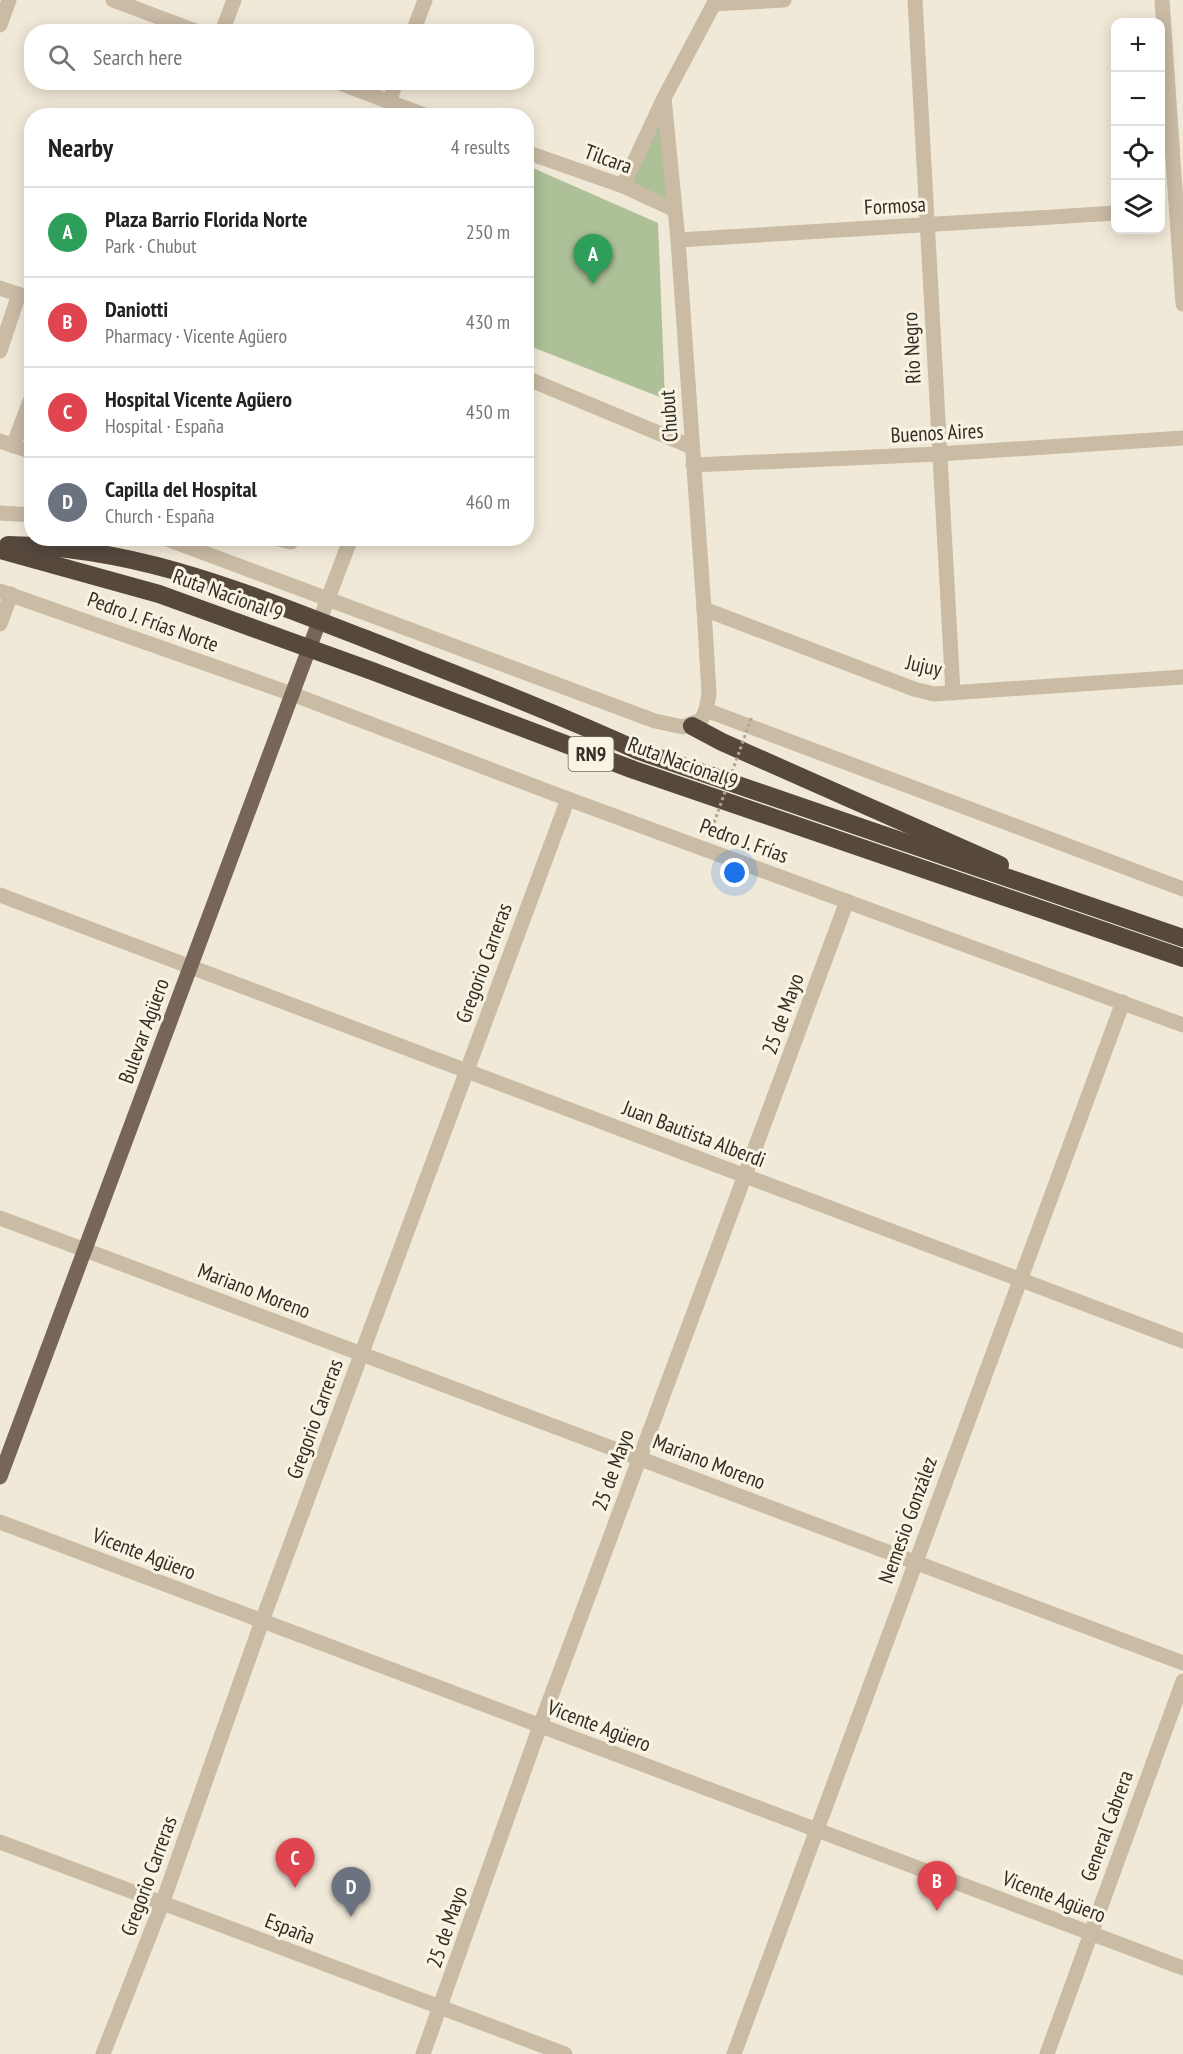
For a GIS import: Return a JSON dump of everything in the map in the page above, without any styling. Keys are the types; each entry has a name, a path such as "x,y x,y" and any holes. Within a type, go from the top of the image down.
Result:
{"highway":[{"name":"Ruta Nacional 9","path":"0,545 76,549 149,562 204,577 563,717 639,751 1183,938"},
{"name":"Ruta Nacional 9","path":"0,550 119,581 310,648 634,770 1183,958"},
{"path":"692,726 722,742 983,856 1066,898"}],"main road":[{"name":"Bulevar Agüero","path":"0,1477 320,622"}],"street":[{"path":"0,25 9,0"},
{"path":"113,0 177,24"},
{"path":"225,24 234,0"},
{"path":"416,24 424,0"},
{"path":"623,186 664,98 715,2 784,0"},
{"name":"Río Negro","path":"915,0 953,693"},
{"path":"1162,0 1180,209 1183,304"},
{"path":"358,90 405,108"},
{"path":"389,102 393,90"},
{"name":"Chubut","path":"664,98 673,209 678,240 704,609 708,694 706,710"},
{"name":"Tilcara","path":"534,155 623,186 673,209"},
{"path":"1165,210 1180,209"},
{"name":"Formosa","path":"678,240 1111,213"},
{"path":"0,288 24,297"},
{"path":"0,351 24,299"},
{"path":"534,381 692,447"},
{"path":"24,411 6,444 24,450"},
{"name":"Buenos Aires","path":"693,465 939,454 1183,438"},
{"path":"0,513 24,514"},
{"path":"185,546 655,721 684,727 692,726 701,720 706,710 1183,889"},
{"name":"Bulevar Agüero","path":"320,622 348,546"},
{"path":"0,624 6,592"},
{"name":"Pedro J. Frías Norte","path":"6,592 292,694"},
{"name":"Jujuy","path":"704,609 914,689 934,694 1183,677"},
{"name":"Pedro J. Frías","path":"292,694 568,799 1183,1025"},
{"name":"Gregorio Carreras","path":"103,2054 162,1904 262,1621 568,799"},
{"name":"Juan Bautista Alberdi","path":"0,895 1183,1341"},
{"name":"25 de Mayo","path":"423,2054 540,1726 848,901"},
{"name":"Nemesio González","path":"734,2054 815,1829 1123,1002"},
{"name":"Mariano Moreno","path":"0,1218 1183,1664"},
{"name":"Vicente Agüero","path":"0,1522 1183,1968"},
{"name":"General Cabrera","path":"1047,2054 1089,1933 1183,1681"},
{"name":"España","path":"0,1842 565,2054"}],"path":[{"path":"710,834 753,716"}],"green space":[{"path":"663,106 670,205 627,184"},
{"path":"534,169 658,223 665,399 534,348"}],"place":[{"name":"Plaza Barrio Florida Norte","path":"593,284"},
{"name":"Hospital Vicente Agüero","path":"295,1888"},
{"name":"Daniotti","path":"937,1911"},
{"name":"Capilla del Hospital","path":"351,1917"}]}
